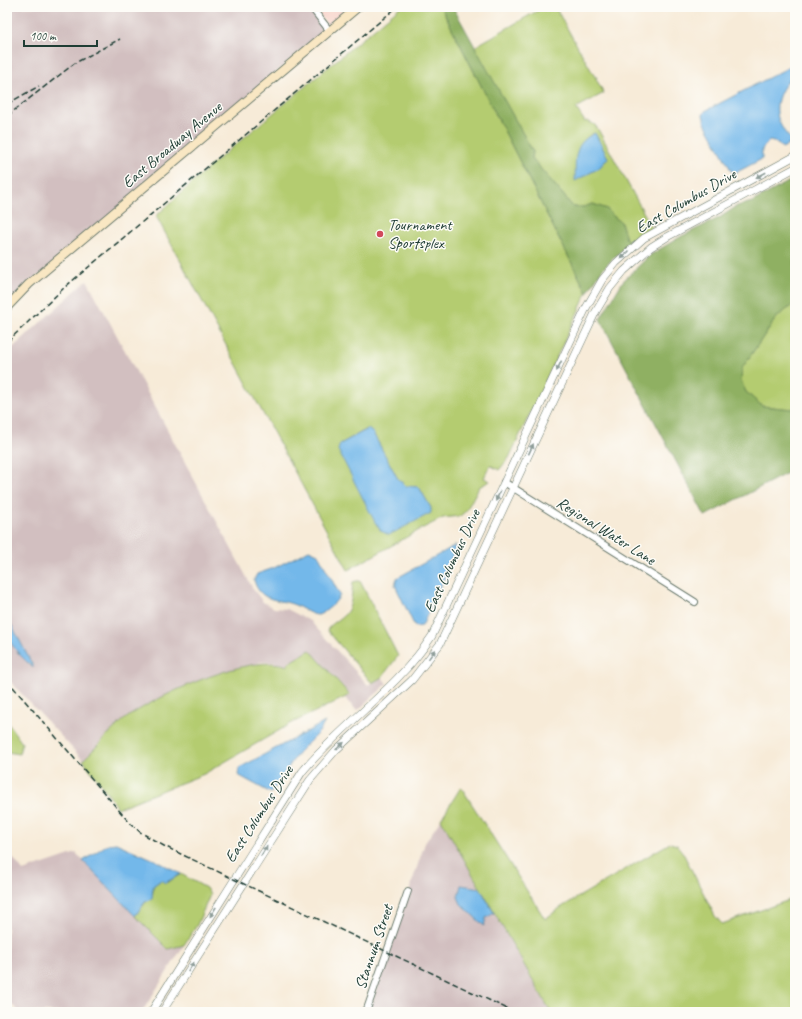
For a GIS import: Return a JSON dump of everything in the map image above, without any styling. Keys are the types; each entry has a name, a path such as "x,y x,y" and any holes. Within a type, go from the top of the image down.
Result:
{"main road":[{"name":"East Broadway Avenue","path":"7,307 29,284 358,7"}],"street":[{"path":"311,7 329,30"},
{"name":"East Columbus Drive","path":"151,1012 302,772 330,742 405,672 432,636 586,308 602,280 616,263 644,238 795,156"},
{"name":"East Columbus Drive","path":"162,1012 310,780 336,750 412,680 440,644 595,313 610,288 636,259 667,236 795,168"},
{"name":"Regional Water Lane","path":"504,482 695,602"},
{"path":"374,701 382,709"},
{"name":"Stannum Street","path":"366,1012 408,890"},
{"path":"174,974 183,979"}],"shaded area":[{"path":"7,7 308,7 325,30 7,303"},
{"path":"314,7 353,7 329,27"},
{"path":"87,280 253,589 263,602 274,608 287,609 310,621 368,685 382,677 387,684 357,711 345,697 350,694 310,650 288,666 273,662 260,662 131,715 83,760 7,678 7,638 29,665 33,666 7,616 7,353"},
{"path":"441,819 480,888 461,885 461,904 483,925 486,918 494,913 551,1012 369,1012 425,843"},
{"path":"7,850 23,871 76,853 167,949 184,945 142,1012 20,1012 7,1000"}],"green space":[{"path":"400,7 441,7 587,293 509,458 499,470 490,465 484,478 490,481 479,487 466,511 460,516 443,518 348,570 156,216 216,161","holes":["367,429 373,433 398,479 406,486 419,487 431,508 340,444"]},
{"path":"441,7 453,7 533,152 532,158 542,170 573,207 583,207 593,204 607,209 621,222 626,239 630,242 602,270 587,293"},
{"path":"544,7 555,7 595,77 597,77 596,79 604,93 576,108 585,122 587,121 595,125 599,131 652,228 630,242 626,240 621,222 607,209 593,204 583,207 573,207 532,158 533,152 474,47","holes":["594,133 608,158 599,168 576,180 577,159 580,147 583,142"]},
{"path":"795,178 795,303 776,318 742,368 741,381 746,392 762,406 792,409 795,407 795,469 705,516 600,319 623,281 650,255 680,237 719,218 737,206 752,202"},
{"path":"795,303 795,407 792,409 762,406 746,392 741,381 742,368 776,318"},
{"path":"360,581 398,656 382,677 372,683 327,630 346,614 350,606 353,582"},
{"path":"310,650 350,695 292,723 204,774 118,808 83,760 126,718 146,705 186,686 231,669 272,663 288,666 288,663"},
{"path":"7,722 22,743 19,754 7,752"},
{"path":"461,787 545,919 560,908 670,843 677,845 683,853 715,916 722,924 795,898 795,950 793,951 795,956 795,1012 551,1012 441,819"},
{"path":"181,874 206,888 210,895 197,925 184,945 168,949 135,916 153,893 153,886 161,880 166,883"}],"water":[{"path":"795,64 795,74 781,92 777,106 779,121 791,139 790,144 782,148 778,143 769,141 762,149 762,159 737,172 732,172 705,123 703,115 705,111"},
{"path":"595,133 608,158 599,168 575,181 576,159 579,147 582,142"},
{"path":"368,429 373,433 398,479 406,486 419,487 431,508 431,513 389,535 381,531 375,522 338,450 340,444"},
{"path":"456,545 447,572 422,626 415,627 395,585 397,578"},
{"path":"309,550 318,554 340,595 330,607 318,615 309,613 295,605 265,596 261,593 254,580 257,574 274,568"},
{"path":"7,616 33,668 19,654 7,638"},
{"path":"325,722 319,732 298,753 271,793 238,775 239,768"},
{"path":"116,843 157,861 181,874 165,883 161,880 153,886 152,899 145,902 135,916 83,861 108,844"},
{"path":"461,885 480,888 494,913 486,918 484,926 461,904 458,897"}],"railway":[{"path":"7,342 65,287 397,7"},
{"path":"7,116 75,63 120,39"},
{"path":"7,104 39,86"},
{"path":"7,680 129,822 140,832 164,846 514,1012"}],"place":[{"name":"Tournament Sportsplex","path":"380,234"}]}
